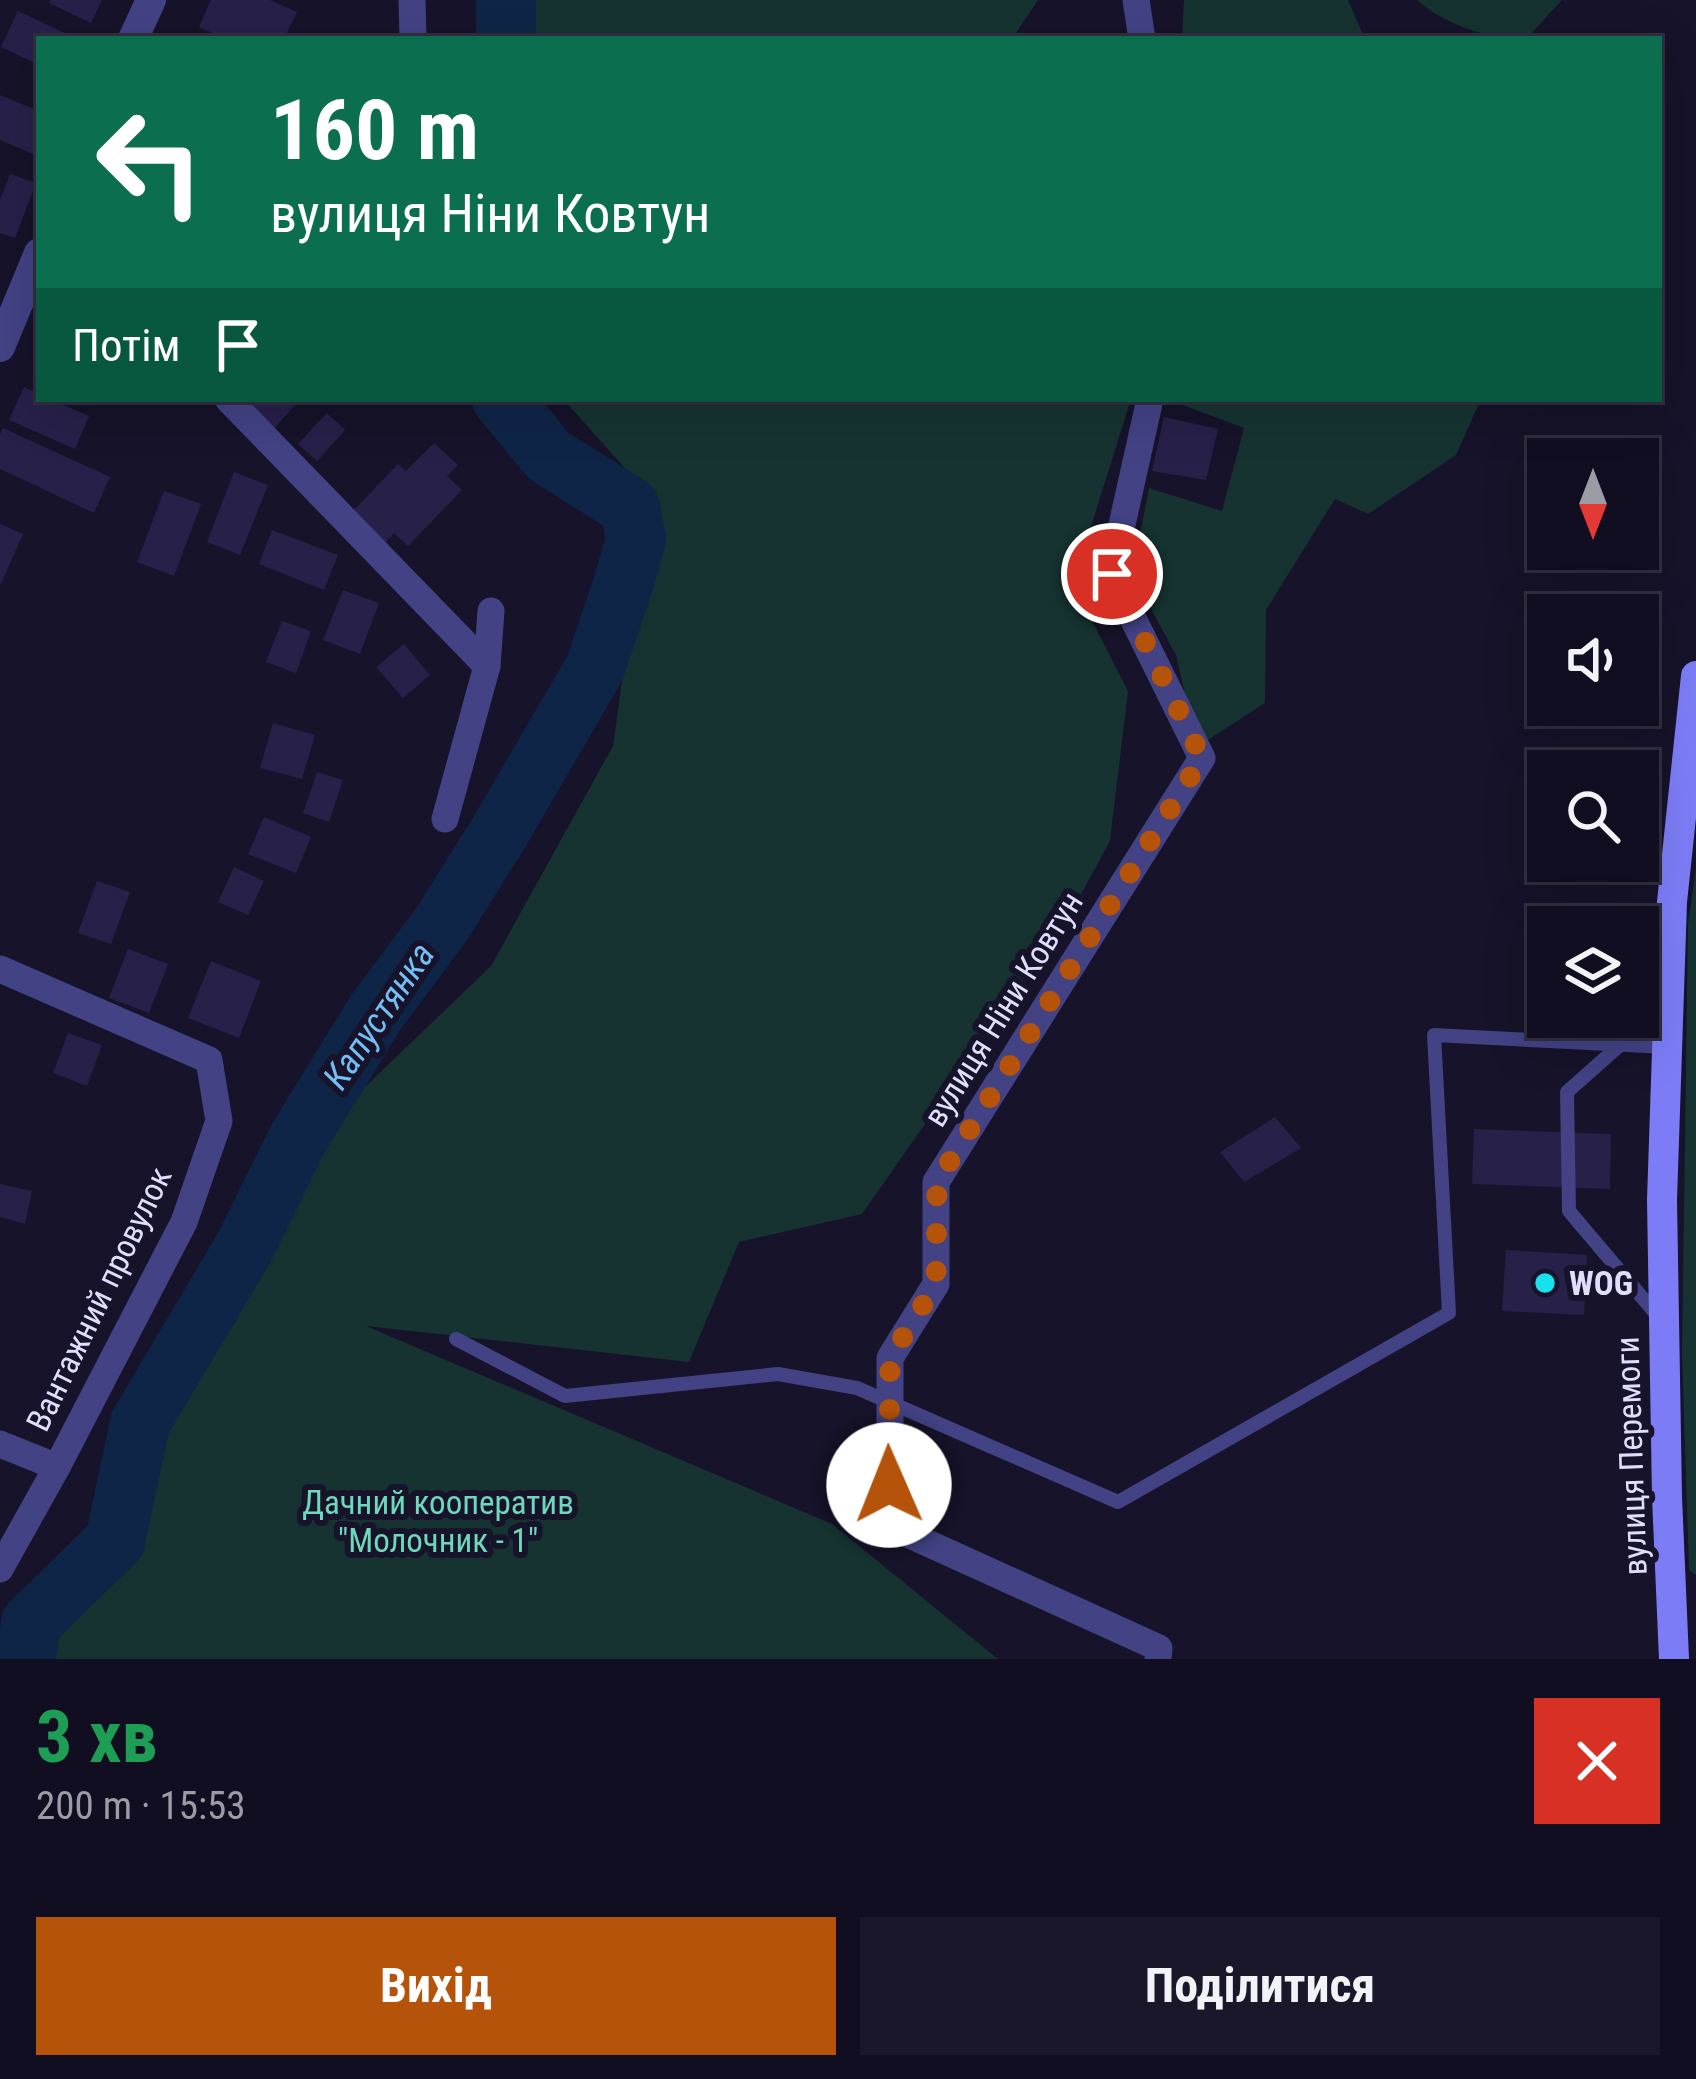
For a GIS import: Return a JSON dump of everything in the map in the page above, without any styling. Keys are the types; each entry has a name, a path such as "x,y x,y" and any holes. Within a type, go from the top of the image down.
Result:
{"main road":[{"name":"вулиця Перемоги","path":"1674,1659 1684,1622 1666,1498 1662,1200 1672,902 1696,676"}],"street":[{"path":"134,36 151,0"},
{"path":"412,0 413,36"},
{"path":"1136,0 1142,36"},
{"path":"0,347 36,260"},
{"path":"231,402 487,666"},
{"name":"вулиця Ніни Ковтун","path":"1149,402 1112,574 1202,758 937,1182 936,1284 890,1358 888,1403 890,1526 1159,1648 1158,1659"},
{"path":"445,819 487,666 491,611"},
{"name":"Вантажний провулок","path":"0,969 208,1060 219,1121 184,1222 0,1569"},
{"path":"0,1444 57,1467"}],"lane":[{"path":"1664,1323 1569,1211 1567,1092 1669,1001"},
{"path":"456,1339 565,1396 778,1374 857,1388 1118,1502 1449,1313 1434,1035 1667,1047"}],"green space":[{"path":"521,0 1038,0 1014,36 525,36"},
{"path":"1184,0 1348,0 1364,36 1182,36"},
{"path":"1417,0 1562,0 1529,36 1497,36 1440,17"},
{"name":"Дачний кооператив \"Молочник - 1\"","path":"566,402 1130,402 1073,584 1128,691 1110,841 1065,924 862,1214 739,1242 689,1362 366,1326 832,1524 998,1659 49,1659 54,1628 138,1554 162,1425 236,1321 317,1133 491,966 613,746 648,494"},
{"path":"1175,402 1480,402 1456,455 1368,514 1335,499 1266,610 1265,703 1197,747 1176,655 1132,574 1149,488 1222,511 1244,428"},
{"path":"1696,867 1696,1575 1689,1570 1682,1354 1688,924"}],"building":[{"path":"102,0 91,23 49,3"},
{"path":"211,0 270,0 297,12 285,36 219,36 199,27"},
{"path":"18,11 71,36 36,36 36,64 1,47"},
{"path":"0,95 36,110 35,155 0,140"},
{"path":"10,174 36,183 15,238 0,233 0,200"},
{"path":"24,387 36,393 36,402 57,402 89,416 75,449 9,420"},
{"path":"255,402 297,402 272,431 248,410"},
{"path":"327,413 345,430 317,461 298,444"},
{"path":"1164,417 1218,429 1206,480 1152,471"},
{"path":"3,428 110,477 94,513 0,469"},
{"path":"434,443 458,465 447,476 462,490 408,546 394,533 384,544 351,513 398,464 406,471"},
{"path":"234,472 268,485 240,555 207,542"},
{"path":"164,491 201,504 174,576 137,562"},
{"path":"0,524 23,534 0,586"},
{"path":"272,530 338,555 324,590 259,564"},
{"path":"343,590 379,603 360,654 323,640"},
{"path":"282,621 311,631 296,673 266,662"},
{"path":"404,644 430,675 403,698 376,667"},
{"path":"273,723 315,735 302,779 260,768"},
{"path":"317,772 343,780 329,822 303,813"},
{"path":"264,817 311,837 296,873 248,854"},
{"path":"234,867 264,881 248,915 218,902"},
{"path":"97,881 130,892 111,944 78,933"},
{"path":"128,949 168,964 149,1013 109,998"},
{"path":"211,961 261,981 239,1038 188,1018"},
{"path":"68,1033 102,1045 87,1086 53,1073"},
{"path":"1275,1117 1301,1148 1244,1182 1220,1152"},
{"path":"1474,1129 1611,1134 1610,1189 1472,1184"},
{"path":"0,1184 32,1191 25,1224 0,1217"},
{"name":"WOG","path":"1506,1250 1587,1255 1584,1315 1502,1311"}],"waterway":[{"name":"Капустянка","path":"506,0 506,36"},
{"name":"Капустянка","path":"26,1659 31,1623 115,1541 140,1423 244,1248 299,1137 376,1012 441,925 595,668 636,539 630,507 549,456 504,402"}],"place":[{"name":"WOG","path":"1545,1283"}],"route":[{"path":"889,1485 890,1358 936,1284 937,1182 1202,758 1112,574"}]}
